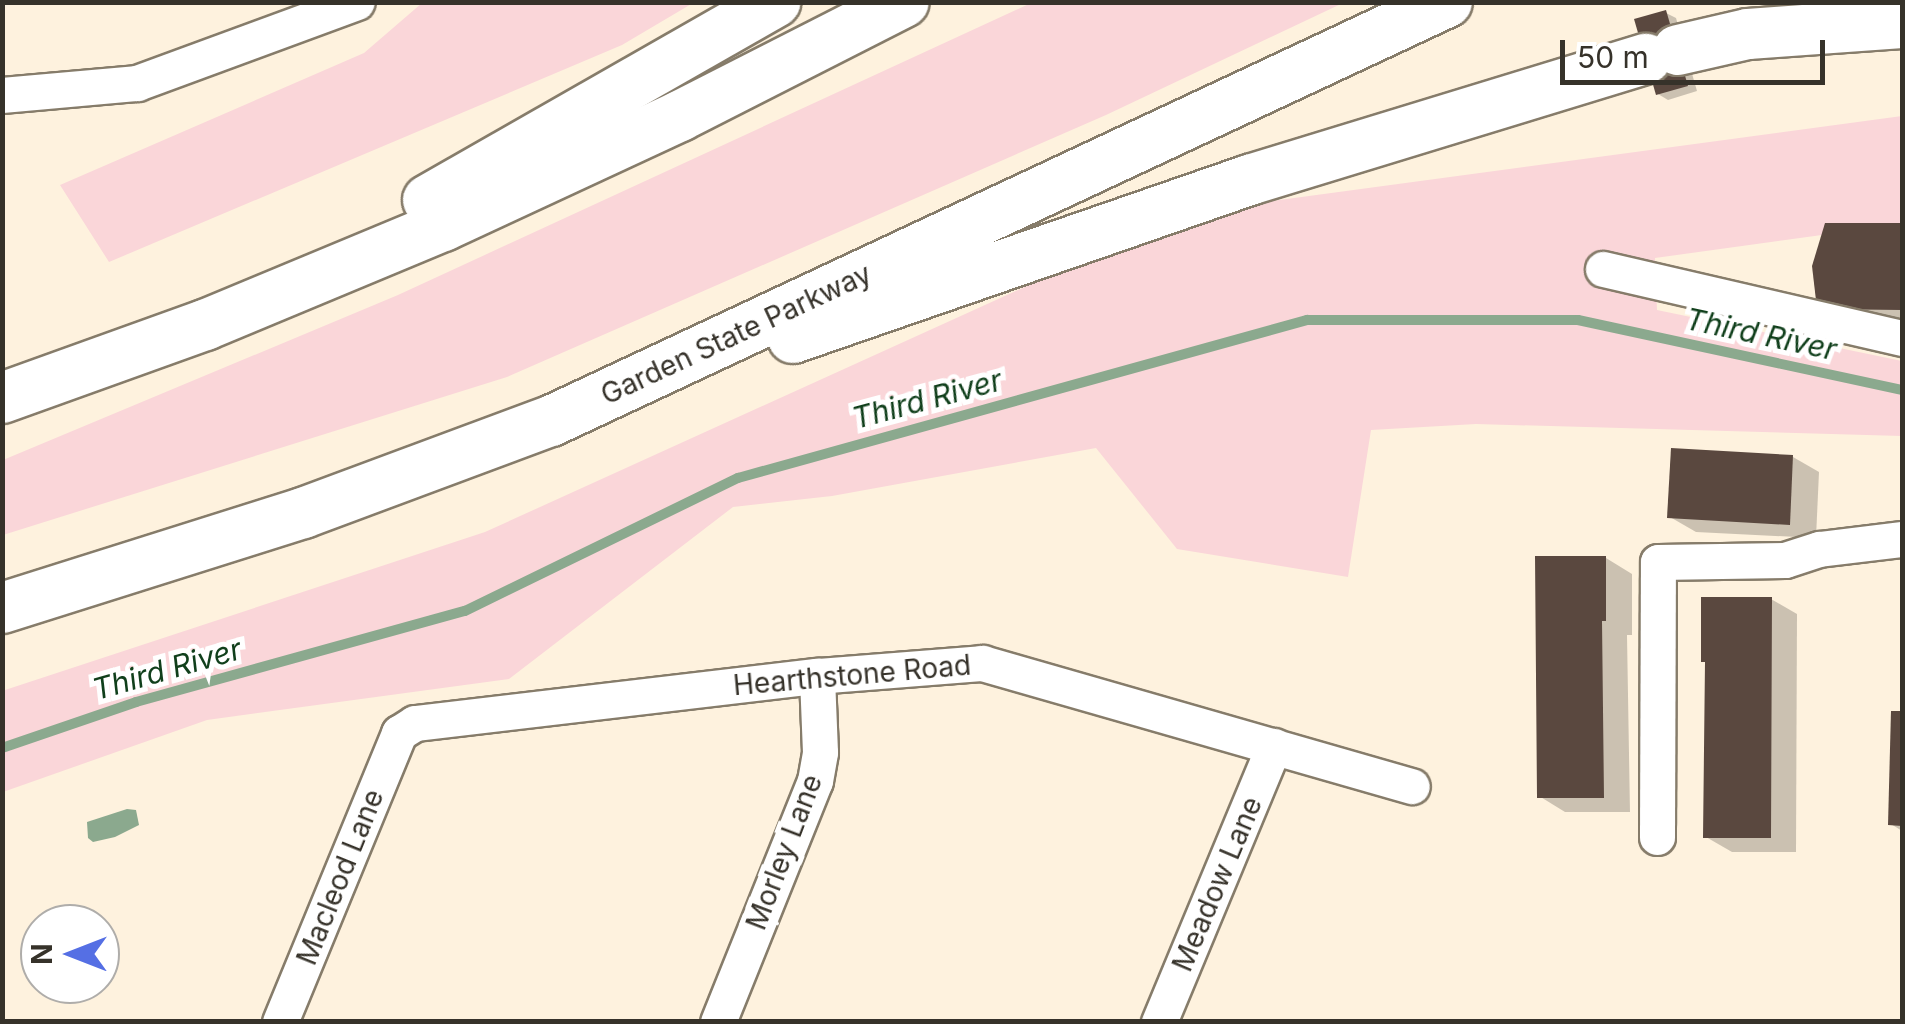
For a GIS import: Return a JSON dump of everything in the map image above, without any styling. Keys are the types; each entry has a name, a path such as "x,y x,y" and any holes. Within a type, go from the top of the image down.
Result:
{"highway":[{"path":"206,325 775,2"},
{"path":"2,398 206,325 444,226 680,116 904,2"},
{"name":"Garden State Parkway","path":"2,608 303,513 552,420 1447,2"},
{"path":"552,420 954,284 1087,233 1662,54 1748,34 1902,23"}],"street":[{"path":"2,94 137,82 357,2"},
{"path":"1603,269 1902,338"},
{"path":"1657,837 1658,562 1785,560 1819,549 1902,538"},
{"name":"Hearthstone Road","path":"399,733 415,723 817,676 982,663 1412,786"},
{"name":"Morley Lane","path":"718,1022 815,782 820,752 817,676"},
{"name":"Macleod Lane","path":"280,1022 399,733"},
{"name":"Meadow Lane","path":"1160,1022 1274,746"}],"shaded area":[{"path":"422,3 693,3 622,45 109,262 60,185 364,53"},
{"path":"1031,3 1343,3 1106,115 507,377 3,535 3,460 398,295"},
{"path":"1902,116 1902,224 1655,258 1657,310 1902,361 1902,436 1476,424 1371,430 1348,577 1177,549 1096,448 832,496 733,507 509,679 207,720 3,792 2,691 485,532 1190,212"},
{"path":"127,809 136,810 139,825 115,837 93,842 88,838 87,822"}],"building":[{"path":"1666,10 1688,86 1656,95 1634,19"},
{"path":"1825,223 1902,223 1902,310 1817,309 1812,266"},
{"path":"1671,448 1793,455 1790,525 1667,518"},
{"path":"1535,556 1606,556 1606,621 1602,621 1604,798 1537,798"},
{"path":"1701,597 1772,597 1771,838 1703,838 1705,662 1701,662"},
{"path":"1891,711 1902,711 1902,826 1888,825"}],"waterway":[{"name":"Third River","path":"2,748 136,702 465,611 738,478 1307,320 1578,320 1902,390"}]}
